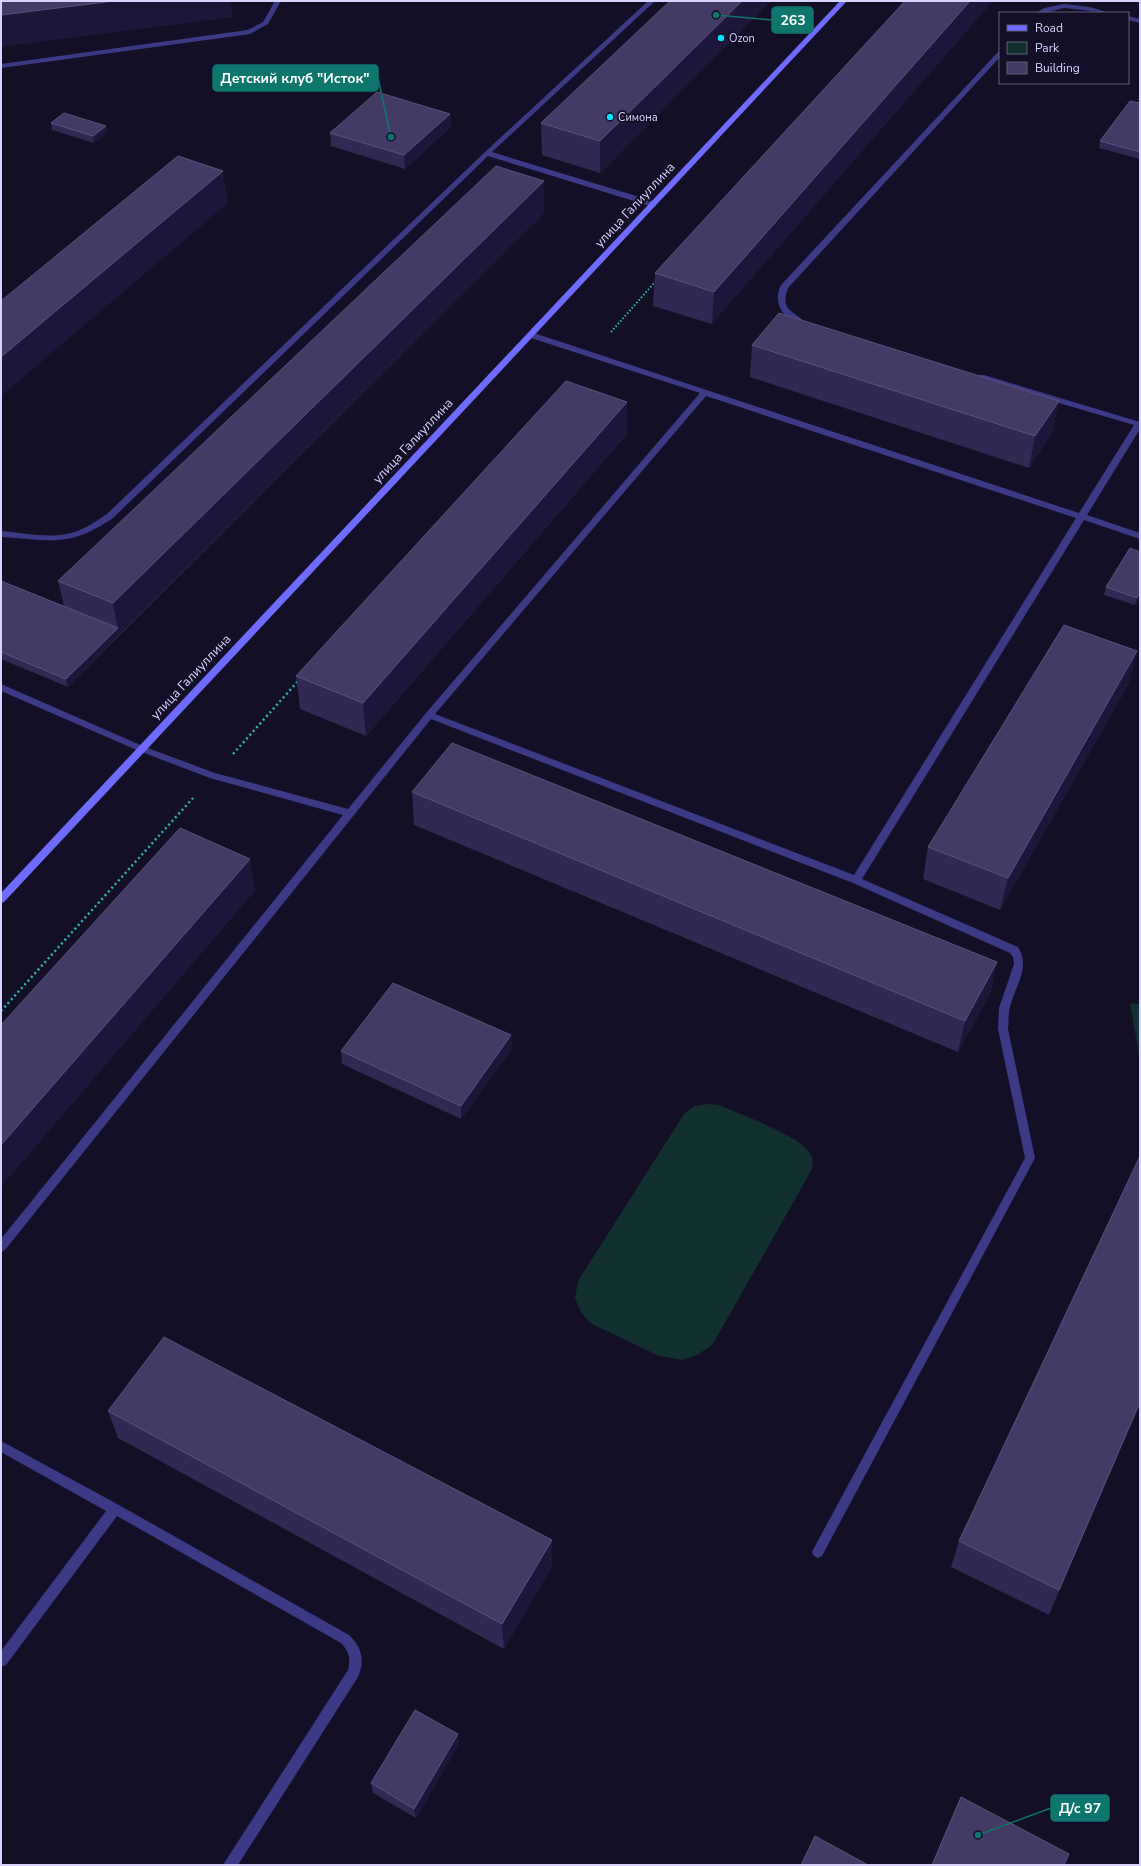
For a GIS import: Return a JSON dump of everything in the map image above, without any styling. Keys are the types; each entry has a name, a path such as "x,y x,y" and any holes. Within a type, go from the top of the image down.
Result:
{"street":[{"name":"улица Галиуллина","path":"1,899 844,1"}],"lane":[{"path":"1,66 250,32 266,23 278,1"},
{"path":"1,534 54,540 74,537 95,527 110,516 486,153 652,1"},
{"path":"1040,12 1044,9 1056,6 1072,5 1103,12"},
{"path":"1129,18 1140,21"},
{"path":"806,324 791,317 782,308 780,297 784,287 999,54"},
{"path":"486,153 653,204"},
{"path":"531,335 1140,536"},
{"path":"856,880 1139,423 972,374"},
{"path":"1,1247 429,715 705,392"},
{"path":"1,687 142,749 213,776 350,813"},
{"path":"429,715 856,880 1014,950 1018,956 1019,964 1004,1008 1003,1029 1030,1158 818,1552"},
{"path":"1,1446 115,1508 346,1639 352,1645 356,1654 356,1663 352,1673 230,1865"},
{"path":"1,1661 115,1508"}],"path":[{"path":"591,354 659,278"},
{"path":"1,1011 303,676"}],"green space":[{"path":"1130,1003 1140,1004 1140,1060"},
{"path":"708,1104 719,1105 756,1120 798,1142 807,1149 812,1157 812,1169 713,1344 699,1354 683,1360 659,1356 590,1323 581,1312 575,1298 578,1281 684,1114 694,1106"}],"building":[{"path":"1,1 114,1 1,15"},
{"path":"670,1 742,1 600,141 541,123"},
{"path":"905,1 970,1 714,292 655,273"},
{"path":"377,92 450,114 404,155 330,133"},
{"path":"1130,101 1140,103 1140,152 1100,141"},
{"path":"64,113 106,126 93,136 51,123"},
{"path":"178,156 223,171 1,357 1,301"},
{"path":"496,166 544,181 113,603 58,581"},
{"path":"779,313 1059,401 1035,436 752,345"},
{"path":"566,381 627,402 363,703 296,676"},
{"path":"1130,548 1140,552 1140,592 1137,598 1106,587"},
{"path":"1,581 118,628 66,679 1,652"},
{"path":"1064,625 1137,651 1008,878 928,847"},
{"path":"452,743 997,962 965,1021 412,792"},
{"path":"180,828 250,859 1,1145 1,1025"},
{"path":"393,983 511,1035 461,1106 341,1051"},
{"path":"1140,1156 1140,1402 1059,1590 959,1541"},
{"path":"164,1337 552,1540 502,1624 108,1411"},
{"path":"415,1710 458,1734 414,1809 371,1783"},
{"path":"961,1797 1069,1854 1064,1865 932,1865"},
{"path":"815,1836 868,1865 801,1865"}],"place":[{"name":"263","path":"716,15"},
{"name":"Ozon","path":"721,38"},
{"name":"Симона","path":"610,117"},
{"name":"Детский клуб \"Исток\"","path":"391,137"},
{"name":"Д/с 97","path":"978,1835"}]}
